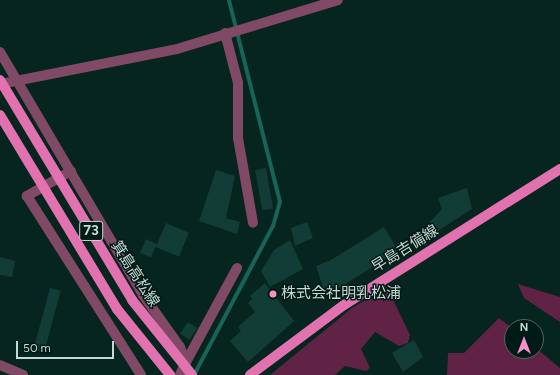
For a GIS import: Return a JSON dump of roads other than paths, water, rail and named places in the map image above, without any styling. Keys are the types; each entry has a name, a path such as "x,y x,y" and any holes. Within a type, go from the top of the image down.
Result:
{"main road":[{"name":"箕島高松線","path":"0,80 132,300 192,375"},
{"name":"73","path":"0,115 116,308 170,375"},
{"name":"早島吉備線","path":"250,375 344,305 560,169"}],"street":[{"path":"0,84 19,83 178,50 234,30 338,0"},
{"path":"234,30 238,83 238,138 253,223"},
{"path":"0,52 143,295 180,347 186,362"},
{"path":"71,172 27,196 141,375"},
{"path":"180,375 237,268"},
{"path":"0,366 23,375"}],"waterway":[{"path":"194,375 273,226 280,202 229,0"}],"place":[{"name":"株式会社明乳松浦","path":"273,294"}]}
